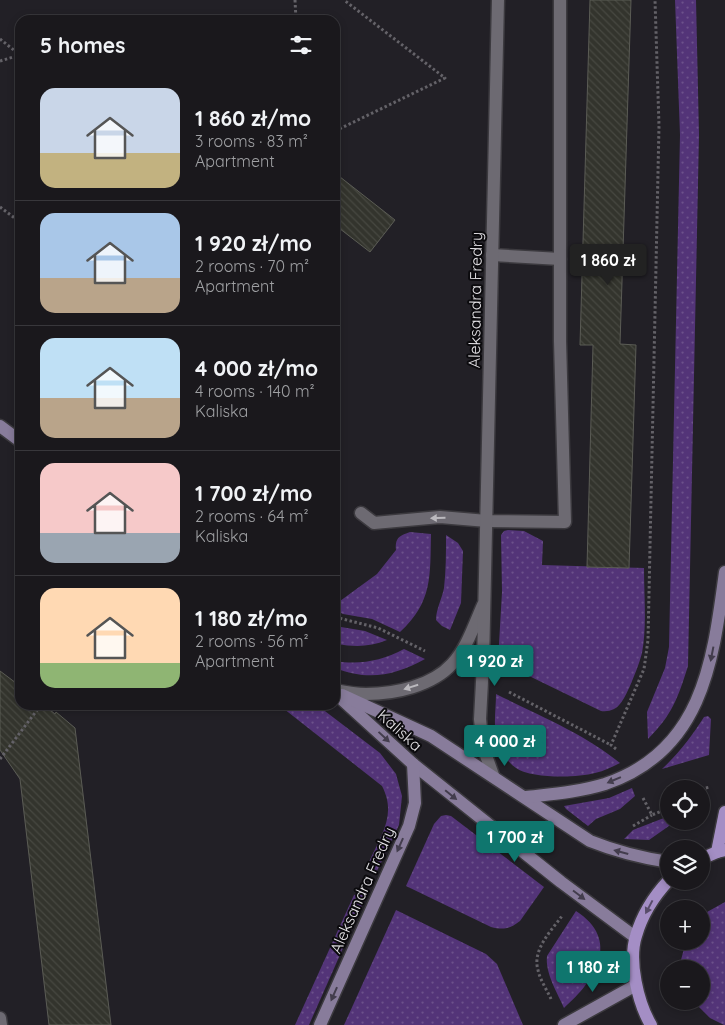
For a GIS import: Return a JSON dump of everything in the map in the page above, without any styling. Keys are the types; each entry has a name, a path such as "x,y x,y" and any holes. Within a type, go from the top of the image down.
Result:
{"main road":[{"path":"721,851 725,812"},
{"path":"651,1025 645,1015 636,985 634,962 635,938 646,911 660,890"}],"street":[{"name":"Aleksandra Fredry","path":"493,776 483,747 480,719 485,601 498,0"},
{"path":"361,514 374,523 440,518 487,521 566,522 560,341 560,0"},
{"path":"492,255 560,259"},
{"path":"0,426 15,438"},
{"path":"526,797 575,791 605,784 631,773 657,756 678,735 693,708 709,670 725,572"},
{"name":"Aleksandra Fredry","path":"340,692 365,694 392,692 436,677 452,665 462,651 485,601"},
{"name":"Kaliska","path":"340,693 431,736 590,840 609,848 660,861"},
{"name":"Kaliska","path":"340,696 413,764 561,882 635,938"},
{"name":"Aleksandra Fredry","path":"320,1025 408,826 415,803 413,764"},
{"path":"564,1025 636,985"},
{"path":"0,1018 1,1025"}],"path":[{"path":"295,0 296,15"},
{"path":"340,129 446,78 344,0"},
{"path":"629,703 644,669 648,640 659,126 655,0"},
{"path":"0,39 15,51"},
{"path":"0,61 15,56"},
{"path":"0,207 15,218"},
{"path":"527,701 610,745"},
{"path":"0,759 37,710"}],"shaded area":[{"path":"675,0 696,0 699,135 688,666 681,688 669,714 648,739 647,712 665,668 669,647 680,135"},
{"path":"504,531 524,531 543,541 542,565 644,568 645,622 642,653 627,691 616,708 601,711 498,661 502,592 501,535"},
{"path":"410,532 431,534 428,587 419,610 411,621 400,632 372,619 340,612 340,601 377,574 396,550 398,538"},
{"path":"446,535 458,543 463,551 461,603 450,630 436,620 444,588"},
{"path":"340,627 365,631 387,640 375,644 350,646 340,644"},
{"path":"404,649 425,659 392,673 381,675 359,674 340,670 340,661 362,662 387,656"},
{"path":"496,694 577,734 620,763 605,770 577,776 543,776 523,772 507,759 498,744 495,729"},
{"path":"285,710 324,710 380,753 396,774 402,796 399,825 377,871 371,869 369,862 386,825 388,816 386,796 382,786"},
{"path":"708,716 711,719 709,755 662,769 685,744 704,717"},
{"path":"632,788 635,796 620,809 596,819 588,826 564,806 609,798"},
{"path":"441,816 451,816 544,887 516,924 506,928 491,927 406,886 434,824"},
{"path":"660,820 660,830 663,830 649,840 624,839 633,830"},
{"path":"361,893 366,896 309,1025 295,1025 354,895"},
{"path":"725,902 725,1025 710,1018 702,1010 710,1010 710,960 681,960 684,950 710,950 710,910"},
{"path":"396,910 486,954 497,964 523,1025 344,1025"},
{"path":"576,911 590,922 598,934 599,960 594,973 586,985 564,1008 550,976 547,956"}],"building":[{"path":"590,0 631,0 620,344 636,345 629,568 587,567 593,345 580,345"},
{"path":"340,177 395,220 370,252 340,229"},
{"path":"0,671 15,682 15,710 50,710 55,714 56,712 75,728 111,1025 49,1025 20,779 0,750"}]}
